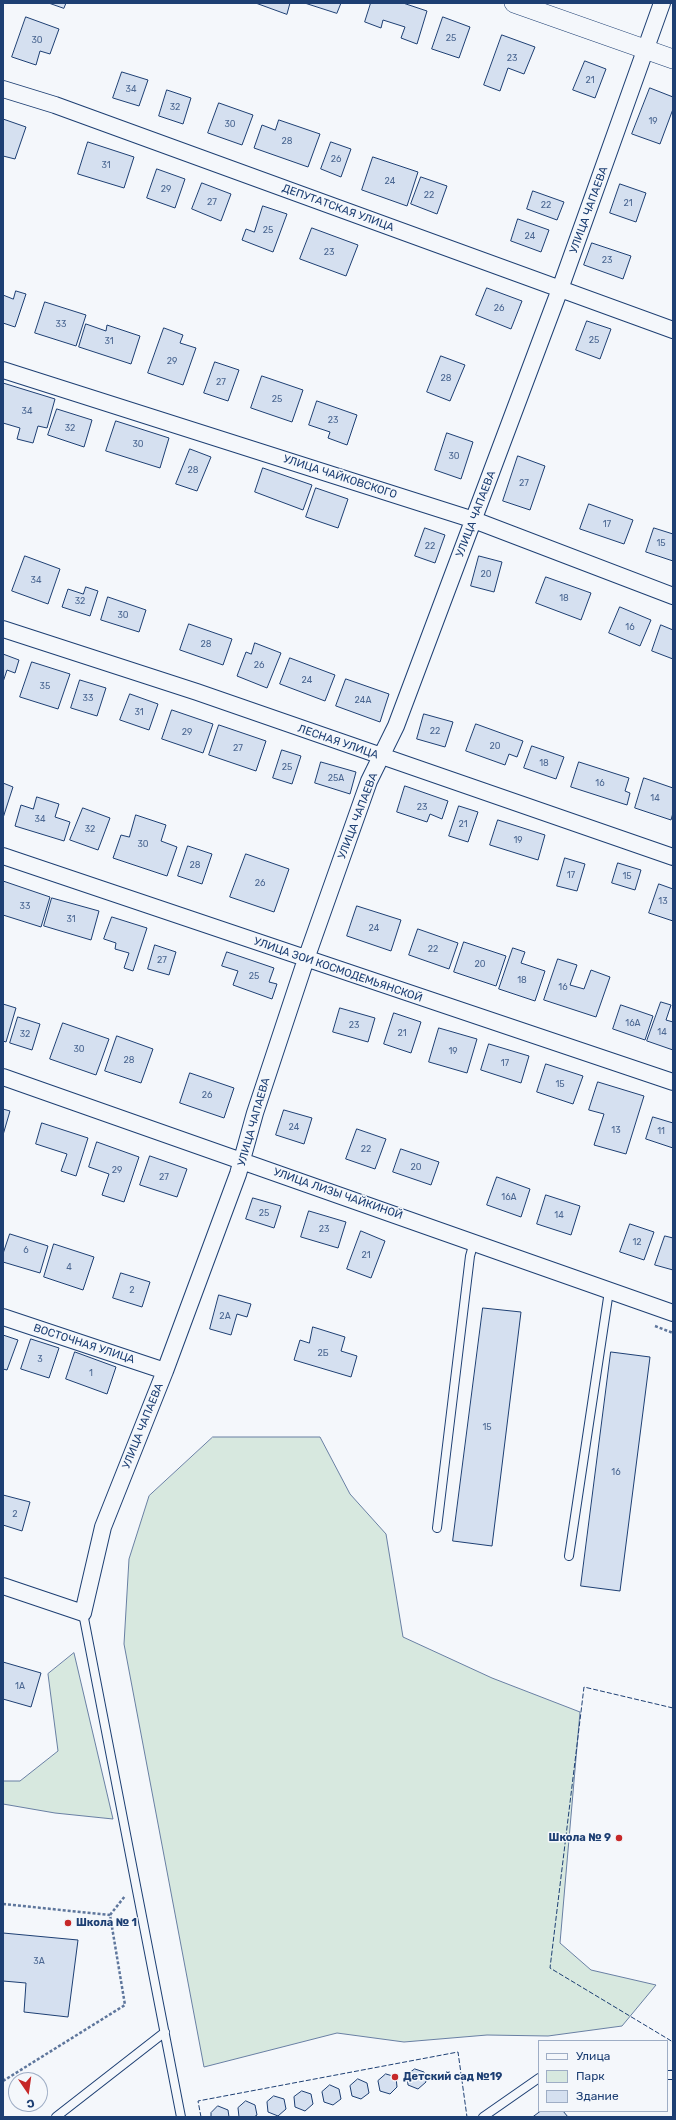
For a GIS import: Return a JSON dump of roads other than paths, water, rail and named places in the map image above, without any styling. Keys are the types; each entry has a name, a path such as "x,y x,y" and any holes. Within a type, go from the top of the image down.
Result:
{"street":[{"path":"514,3 673,59"},
{"name":"УЛИЦА ЧАПАЕВА","path":"83,1612 103,1527 165,1371 243,1160 255,1113 306,959 369,781 396,726 474,520 560,289 662,3"},
{"name":"ДЕПУТАТСКАЯ УЛИЦА","path":"3,89 55,105 673,330"},
{"name":"УЛИЦА ЧАЙКОВСКОГО","path":"3,370 474,520 673,596"},
{"name":"ЛЕСНАЯ УЛИЦА","path":"3,629 197,692 673,857"},
{"name":"УЛИЦА ЗОИ КОСМОДЕМЬЯНСКОЙ","path":"3,856 673,1082"},
{"name":"УЛИЦА ЛИЗЫ ЧАЙКИНОЙ","path":"3,1077 243,1160 673,1313"},
{"name":"ВОСТОЧНАЯ УЛИЦА","path":"3,1317 165,1371"},
{"path":"3,1586 83,1612"}],"lane":[{"path":"437,1528 470,1256 474,1242"},
{"path":"569,1556 609,1291"},
{"path":"83,1612 181,2117"},
{"path":"56,2117 165,2032"},
{"path":"483,2117 538,2079"}],"place":[{"name":"Школа № 9","path":"619,1838"},
{"name":"Школа № 1","path":"68,1923"},
{"name":"Детский сад №19","path":"395,2077"}]}
